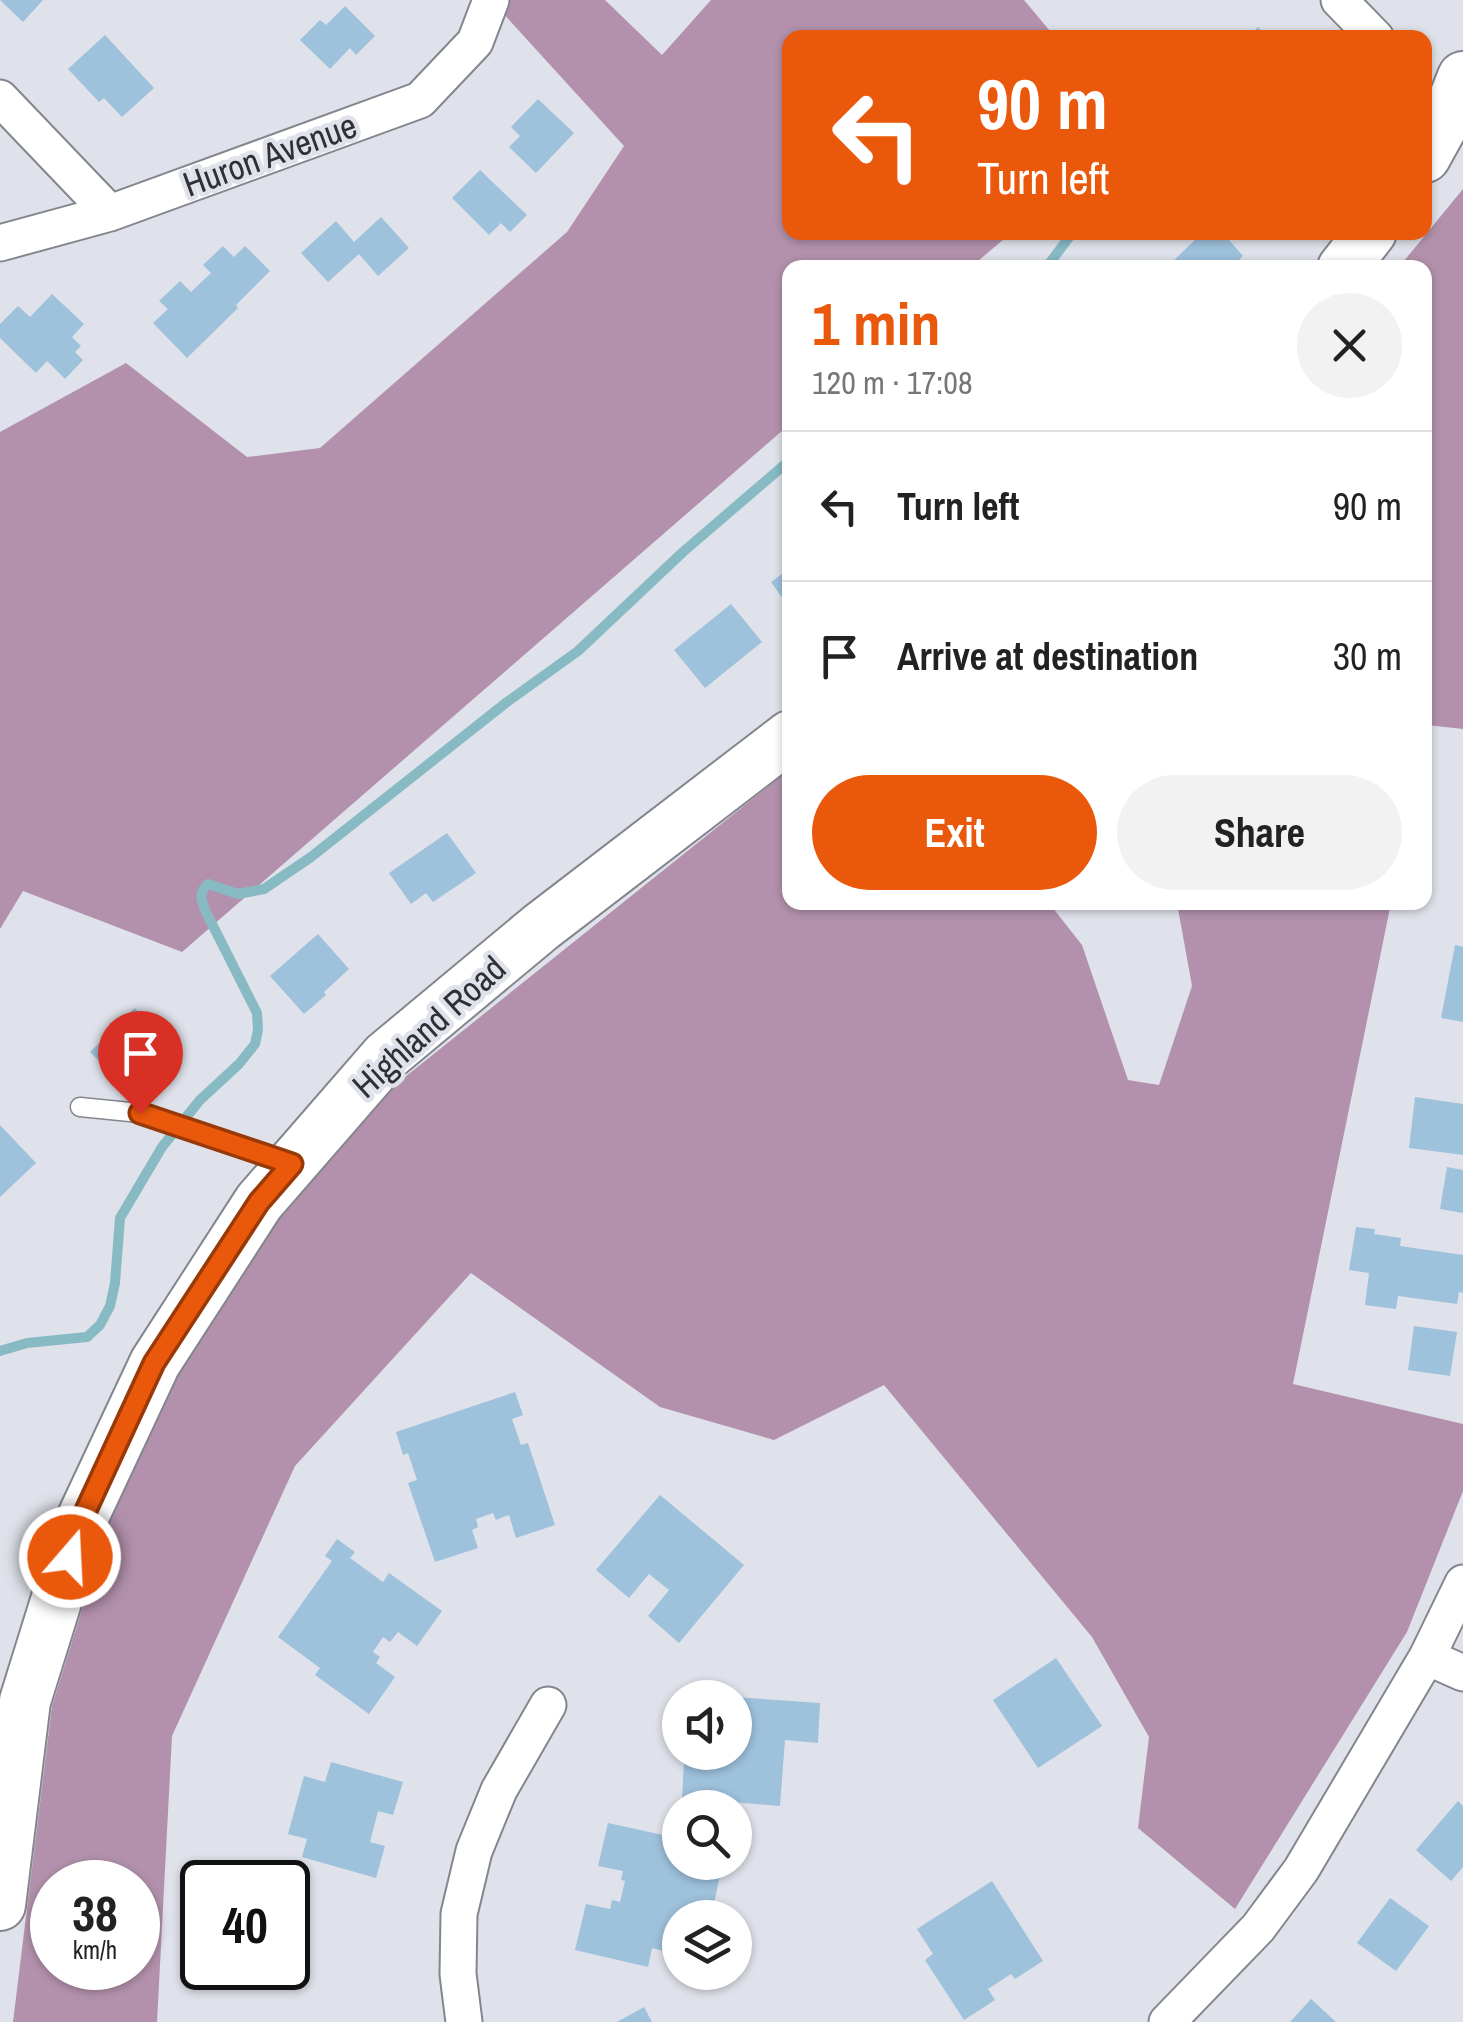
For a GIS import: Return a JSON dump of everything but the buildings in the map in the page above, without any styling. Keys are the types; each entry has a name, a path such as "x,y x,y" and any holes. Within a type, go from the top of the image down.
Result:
{"street":[{"name":"Huron Avenue","path":"0,243 110,213 420,100 475,42 491,0"},
{"path":"1339,0 1368,30"},
{"path":"0,98 110,213"},
{"path":"1349,260 1365,240"},
{"name":"Highland Road","path":"0,1905 25,1700 81,1521 154,1363 259,1202 386,1056 540,927 782,742"},
{"path":"1167,2022 1258,1928 1300,1870 1427,1657 1463,1583"},
{"path":"1427,1657 1463,1673"},
{"path":"464,2022 458,1974 459,1914 474,1852 498,1790 548,1705"}],"lane":[{"path":"80,1107 140,1113 292,1164"}],"shaded area":[{"path":"491,0 605,0 662,55 711,0 1024,0 1049,30 782,30 782,240 1003,240 979,260 782,260 782,431 182,952 23,891 0,929 0,432 126,363 247,457 320,448 567,232 624,146"},
{"path":"1463,189 1463,729 1432,726 1432,260 1405,260 1421,240 1432,240 1432,227"},
{"path":"782,775 782,910 1054,910 1082,945 1128,1080 1159,1085 1192,986 1178,910 1390,910 1293,1384 1463,1424 1463,1491 1407,1632 1235,1909 1138,1828 1149,1737 1092,1637 884,1385 774,1440 660,1407 471,1273 295,1466 172,1736 160,1965 160,1860 33,1860 52,1706 112,1513 176,1372 282,1213 400,1081"},
{"path":"30,1884 30,1990 159,1990 157,2022 13,2022"}],"waterway":[{"path":"1052,260 1067,240"},
{"path":"0,1351 27,1343 87,1337 100,1325 110,1306 115,1283 120,1218 162,1147 200,1100 255,1044 257,1013 206,912 201,897 205,887 208,884 238,894 264,889 311,857 578,651 683,552 782,467"}],"route":[{"path":"70,1557 81,1521 154,1363 259,1202 292,1164 140,1113"}]}
